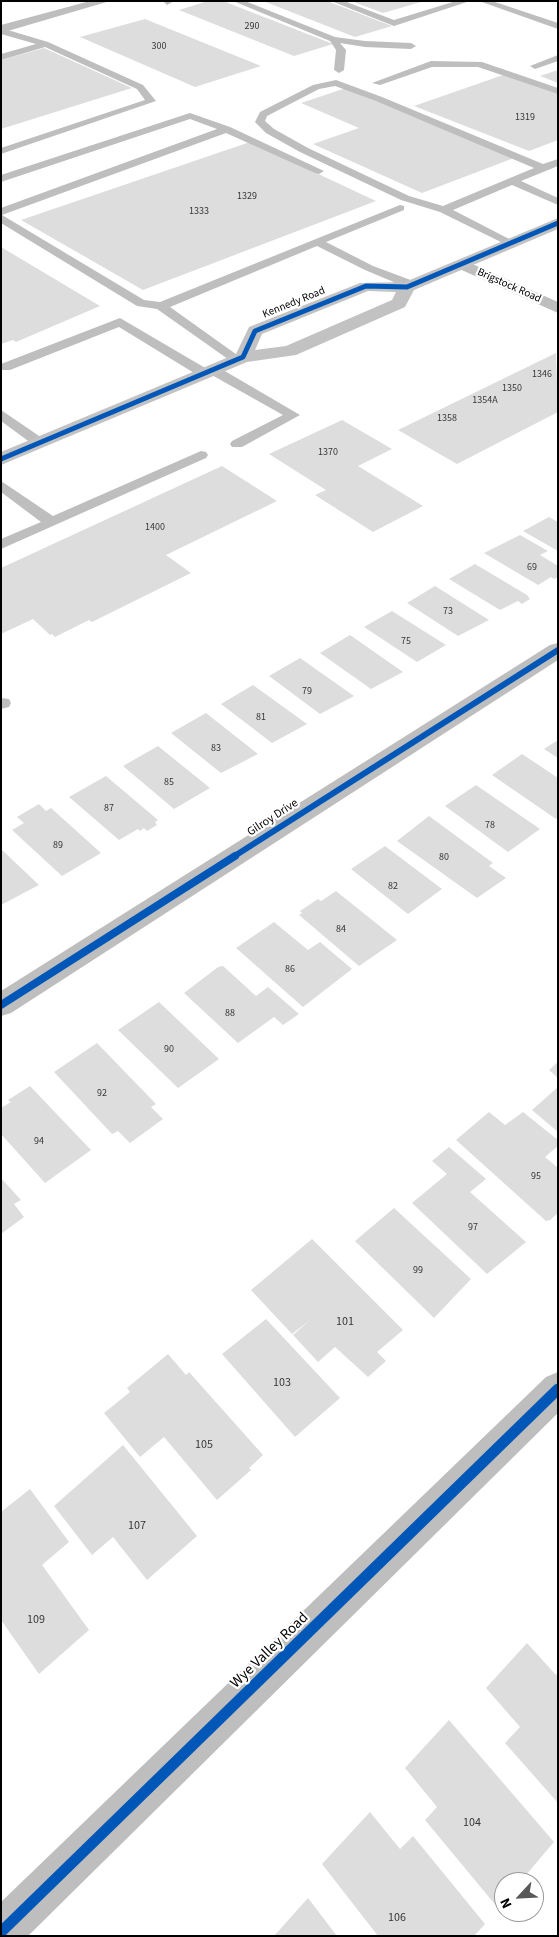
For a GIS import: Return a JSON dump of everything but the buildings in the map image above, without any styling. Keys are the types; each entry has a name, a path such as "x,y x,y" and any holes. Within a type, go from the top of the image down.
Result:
{"main road":[{"name":"Kennedy Road","path":"239,359 255,331 366,286 410,286 558,223"},
{"name":"Kennedy Road","path":"1,459 239,359 290,351 399,303 410,286"}],"street":[{"path":"1,30 104,1"},
{"name":"Brigstock Road","path":"461,264 554,303"},
{"name":"Gilroy Drive","path":"1,1005 558,650"},
{"name":"Wye Valley Road","path":"12,1929 558,1389"}],"lane":[{"path":"238,1 332,39 365,44 412,46"},
{"path":"335,1 394,23 466,1"},
{"path":"483,1 558,26"},
{"path":"1,30 45,44 140,87 150,101 1,151"},
{"path":"332,39 341,50 339,70"},
{"path":"1,57 45,44"},
{"path":"535,66 558,58"},
{"path":"377,83 431,64 478,64 558,91"},
{"path":"511,243 444,210 405,198 304,150 270,131 260,122 263,114 316,87 336,83 397,106 543,168"},
{"path":"1,179 190,116 226,129 328,176"},
{"path":"1,212 226,129"},
{"path":"444,210 558,162"},
{"path":"511,181 558,202"},
{"path":"1,218 141,304 161,306 400,208 382,200"},
{"path":"317,242 410,286"},
{"path":"161,306 239,359"},
{"path":"5,367 120,322 208,372 293,415 237,444"},
{"path":"1,414 40,443"},
{"path":"1,545 201,455"},
{"path":"1,485 51,522"}],"cycle path":[{"path":"1,459 243,357 255,331 366,286 407,287 558,223"},
{"path":"1,1005 558,650"},
{"path":"1,1932 558,1389"}]}
